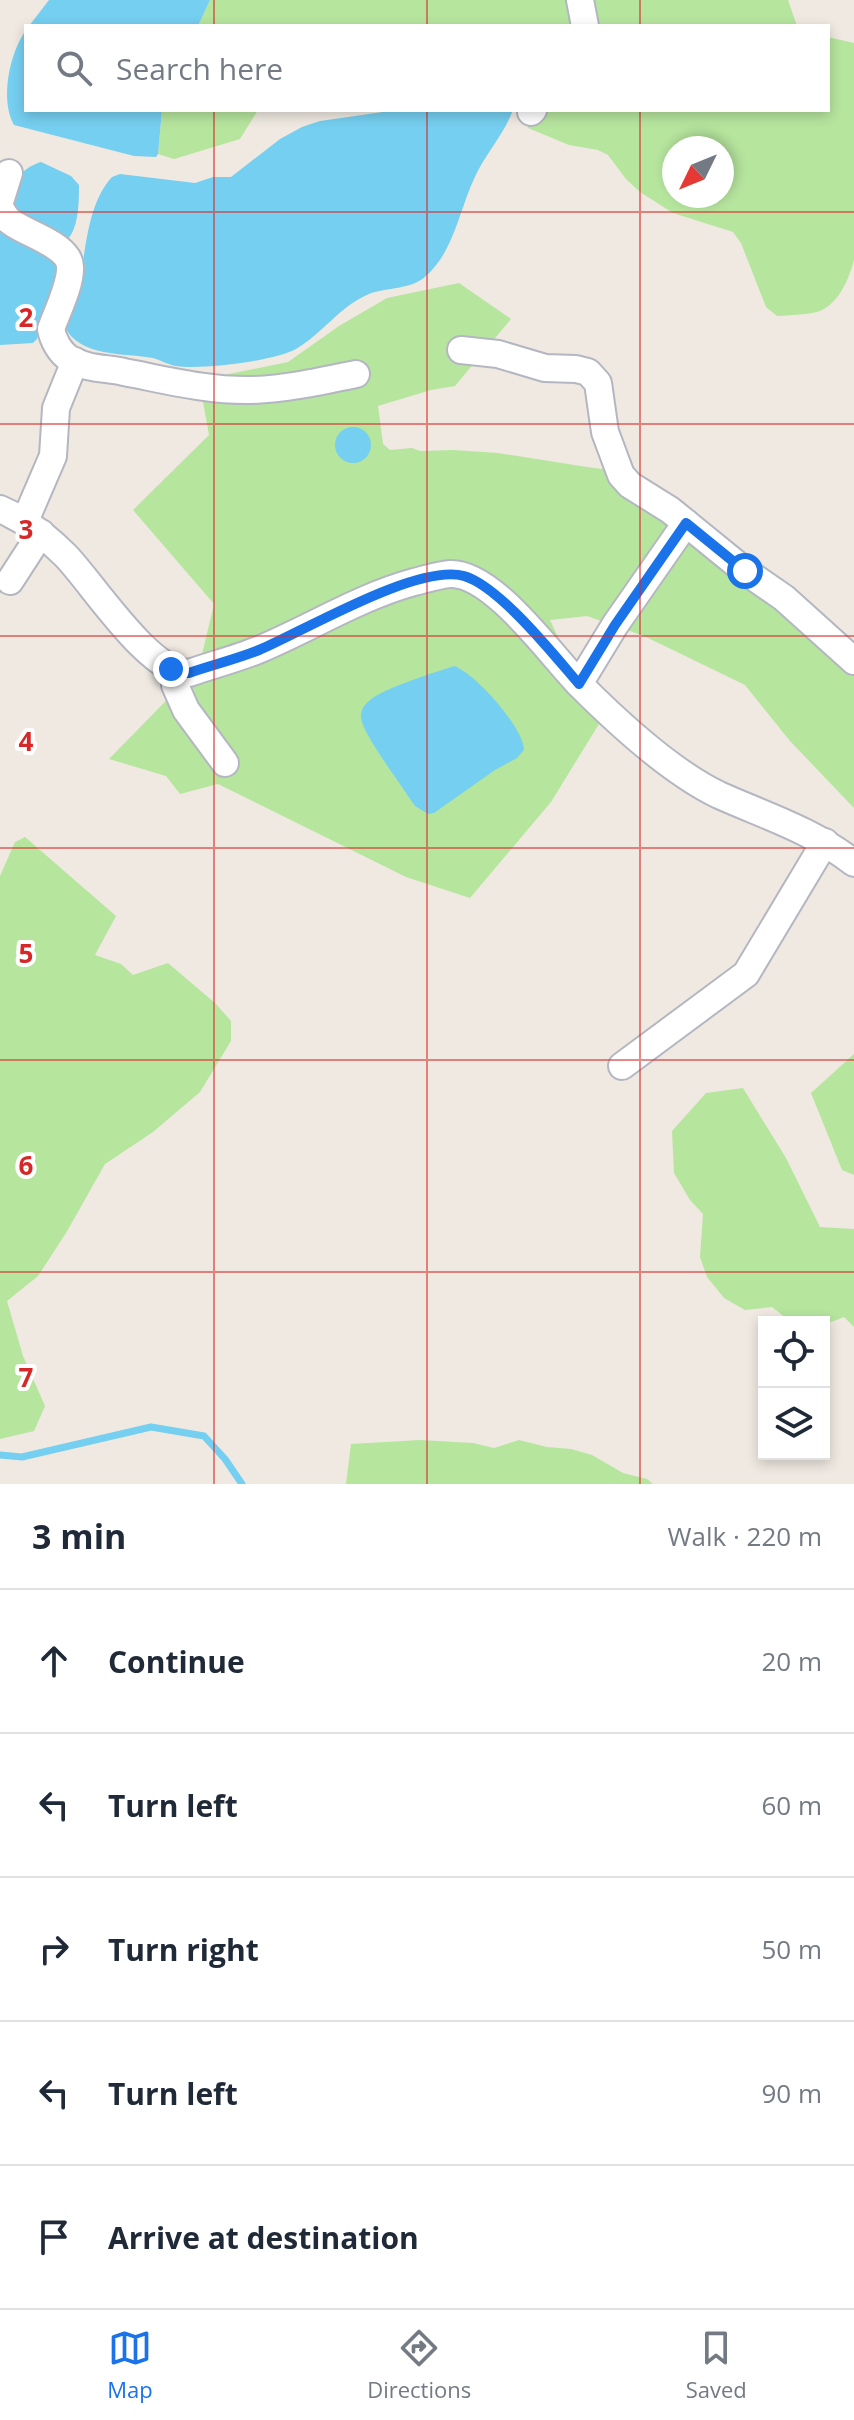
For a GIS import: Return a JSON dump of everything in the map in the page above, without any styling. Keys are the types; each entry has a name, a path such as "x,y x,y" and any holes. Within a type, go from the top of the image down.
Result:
{"street":[{"path":"580,0 585,24"},
{"path":"9,173 0,204 4,216 12,224 63,252 70,261 71,271 51,329 63,352 75,361 86,366 211,388 253,390 356,374"},
{"path":"461,350 498,354 545,368 588,372 598,383 605,432 621,475 637,491 670,510 745,571 784,598 854,661"},
{"path":"10,581 33,527 53,456 56,408 75,361"},
{"path":"0,509 33,527 69,559 121,624 171,669 180,673 189,673 257,650 385,590 452,574 463,576 483,585 526,624 579,684 630,732 692,778 716,794 805,831 854,863"},
{"path":"579,684 615,625 686,523"},
{"path":"180,673 175,685 186,710 225,763"},
{"path":"622,1066 746,974 825,842"}],"green space":[{"path":"210,0 788,0 796,24 199,24"},
{"path":"830,37 854,43 854,260 842,291 831,304 817,312 777,316 766,307 741,243 733,232 665,208 734,208 734,136 662,136 662,206 626,179 608,155 569,145 528,128 524,112 830,112"},
{"path":"162,112 257,112 240,139 174,159 158,154"},
{"path":"459,283 511,319 455,386 378,406 383,444 390,450 412,448 420,451 498,453 602,469 608,466 743,577 854,676 854,808 790,741 745,685 644,636 587,616 550,620 599,724 551,802 470,898 406,877 218,784 180,794 166,776 109,759 199,667 214,604 133,510 209,435 199,380 288,362 339,326 387,298"},
{"path":"25,837 116,916 95,955 121,964 133,975 168,963 231,1021 231,1041 200,1092 153,1132 105,1164 38,1276 7,1301 23,1356 45,1406 34,1431 0,1439 0,876 15,842"},
{"path":"854,1054 854,1175 842,1170 811,1093"},
{"path":"743,1088 786,1158 820,1227 854,1229 854,1327 844,1317 830,1323 830,1316 783,1316 772,1307 745,1310 724,1298 707,1277 700,1257 703,1214 690,1200 674,1173 672,1131 706,1093"},
{"path":"420,1440 473,1443 494,1448 519,1440 571,1449 592,1455 623,1473 647,1479 653,1484 346,1484 351,1444"}],"water":[{"path":"49,0 210,0 199,24 31,24"},
{"path":"24,33 24,112 162,112 156,157 134,156 14,125 7,90 11,64"},
{"path":"383,112 512,112 474,179 443,255 426,276 406,286 359,299 296,349 237,364 176,366 153,358 92,349 72,337 65,327 79,285 92,214 112,177 120,174 195,183 213,177 231,177 280,139 320,121"},
{"path":"41,162 71,176 79,185 76,223 66,241 15,216 11,196 14,184 25,170"},
{"path":"0,226 62,264 33,343 0,345"},
{"path":"353,427 366,432 371,445 366,458 353,463 340,458 335,445 340,432"},
{"path":"454,666 474,679 497,702 516,729 524,750 517,758 428,814 415,806 367,734 361,717 367,703 385,691"}],"waterway":[{"path":"0,1455 22,1457 151,1427 204,1436 242,1484"}],"route":[{"path":"171,669 189,673 257,650 385,590 452,574 483,585 526,624 579,684 615,625 686,523 745,571"}]}
